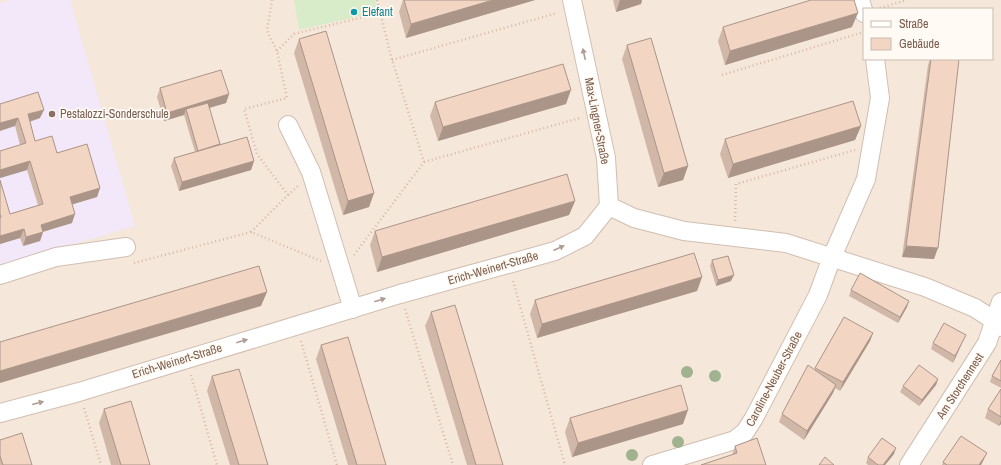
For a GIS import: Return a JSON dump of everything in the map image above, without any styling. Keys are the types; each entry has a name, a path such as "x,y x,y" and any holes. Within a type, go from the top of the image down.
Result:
{"street":[{"path":"860,0 863,10"},
{"name":"Max-Lingner-Straße","path":"573,4 606,158 609,206"},
{"path":"832,257 866,179 880,98 875,60"},
{"path":"288,125 311,172 353,309"},
{"path":"609,206 634,218 670,227 735,238 786,243 925,287 975,308 998,324"},
{"name":"Erich-Weinert-Straße","path":"0,414 79,392 186,358 400,294 555,251 585,236 609,206"},
{"path":"0,275 56,257 126,247"},
{"name":"Caroline-Neuber-Straße","path":"652,465 734,440 745,432 818,296 832,257"},
{"name":"Am Storchennest","path":"909,465 998,324 1001,302"}],"path":[{"path":"251,232 288,195 257,154 244,109 287,98 277,51 268,31 272,0"},
{"path":"880,8 907,0"},
{"path":"392,60 573,4"},
{"path":"277,51 294,34 380,13"},
{"path":"722,75 863,32"},
{"path":"424,162 597,114"},
{"path":"735,238 736,184 872,145"},
{"path":"508,264 565,465"},
{"path":"400,294 453,465"},
{"path":"297,325 337,465"},
{"path":"186,358 217,465"},
{"path":"79,392 101,465"}],"shaded area":[{"path":"0,0 1001,0 1001,465 0,465"},
{"name":"Pestalozzi-Sonderschule","path":"12,0 70,0 135,226 0,266 0,3"}],"green space":[{"path":"294,0 375,0 377,12 299,30"}],"building":[{"path":"404,0 493,0 411,24"},
{"path":"811,0 854,0 858,13 730,51 723,27"},
{"path":"326,31 374,193 348,201 299,39"},
{"path":"651,38 688,166 664,173 627,45"},
{"path":"931,60 959,60 938,248 906,246"},
{"path":"563,64 571,90 443,127 435,102"},
{"path":"221,70 229,94 167,113 160,88"},
{"path":"38,92 44,110 28,114 35,141 52,136 57,153 87,144 100,188 70,197 75,214 41,225 43,232 26,237 24,229 0,236 0,180 10,214 43,204 30,161 0,170 0,151 26,143 18,118 0,123 0,104"},
{"path":"853,101 861,126 733,164 725,139"},
{"path":"208,103 220,144 198,151 186,109"},
{"path":"247,137 254,161 182,182 174,158"},
{"path":"567,174 575,201 382,257 375,231"},
{"path":"694,253 702,277 542,324 535,300"},
{"path":"728,256 734,275 718,280 712,260"},
{"path":"259,266 267,292 0,371 0,342"},
{"path":"860,273 909,301 900,317 851,290"},
{"path":"455,305 503,465 476,465 431,312"},
{"path":"844,317 873,333 843,382 815,368"},
{"path":"944,323 966,335 955,356 933,343"},
{"path":"348,337 386,465 357,465 321,345"},
{"path":"1001,360 1001,381 992,376"},
{"path":"808,365 836,385 807,431 782,414"},
{"path":"919,365 938,379 922,400 903,386"},
{"path":"239,369 268,465 239,465 212,376"},
{"path":"681,385 688,410 578,443 570,418"},
{"path":"1001,389 1001,417 988,409"},
{"path":"131,401 150,465 121,465 104,409"},
{"path":"22,433 32,465 3,465 0,456 0,440"},
{"path":"961,436 987,453 979,465 947,465 943,462"},
{"path":"757,438 766,465 701,465 737,453 735,446"},
{"path":"882,438 896,448 883,465 878,465 868,457"},
{"path":"825,457 834,465 819,465"}],"place":[{"name":"Elefant","path":"354,12"},
{"name":"Pestalozzi-Sonderschule","path":"52,114"}]}
